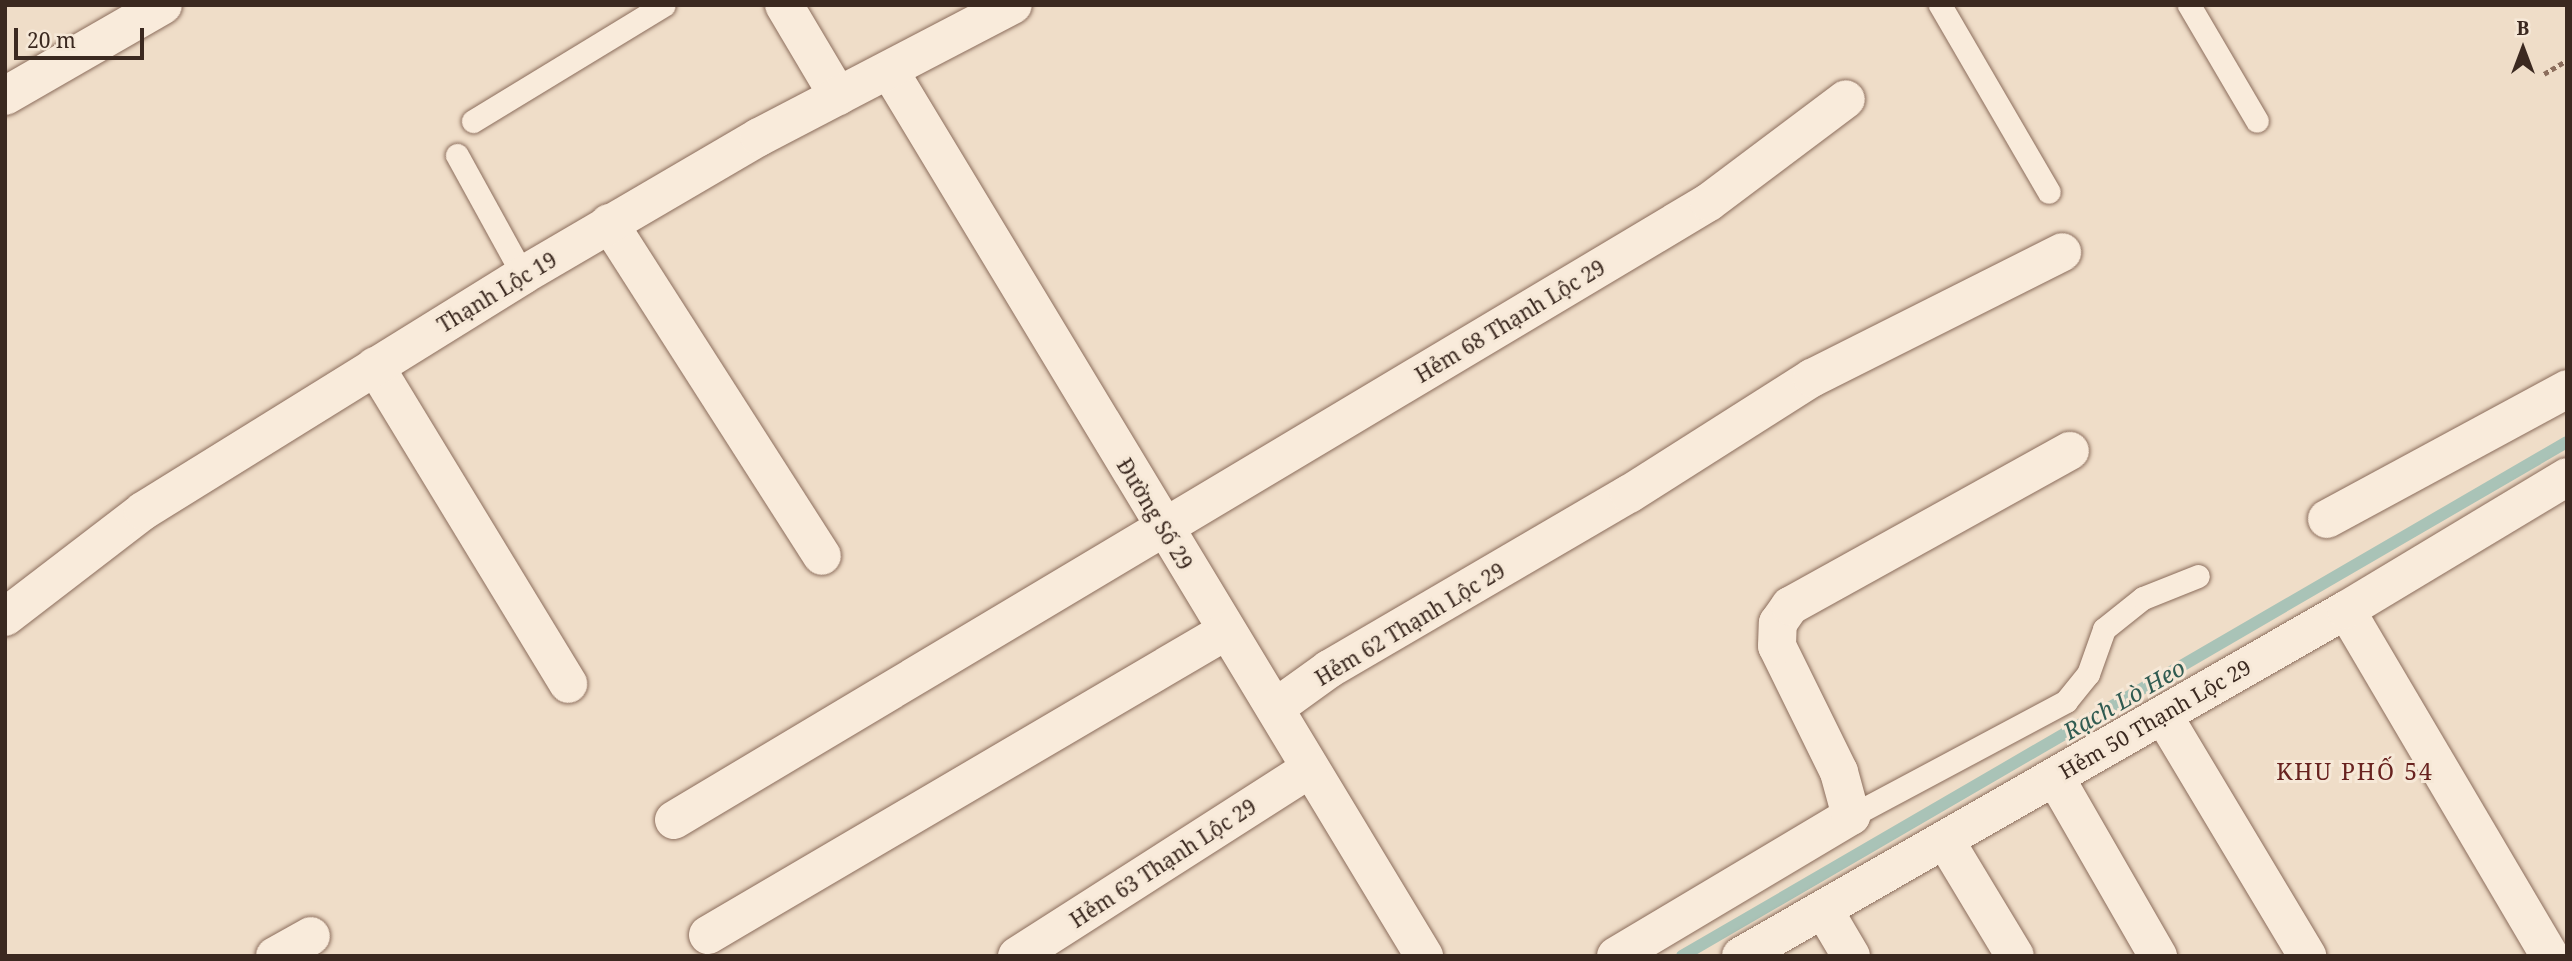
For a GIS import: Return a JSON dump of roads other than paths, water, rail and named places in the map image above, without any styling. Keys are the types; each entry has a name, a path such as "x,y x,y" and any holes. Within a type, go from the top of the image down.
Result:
{"street":[{"path":"5,96 163,5"},
{"path":"784,5 838,96"},
{"name":"Thạnh Lộc 19","path":"5,617 143,511 523,275 609,223 838,96 1013,5"},
{"name":"Đường Số 29","path":"888,70 1275,708 1308,769 1424,956"},
{"name":"Hẻm 68 Thạnh Lộc 29","path":"674,820 1709,202 1846,99"},
{"path":"609,223 822,556"},
{"name":"Hẻm 62 Thạnh Lộc 29","path":"1275,708 1329,669 1545,543 1812,378 2062,252"},
{"path":"374,366 568,684"},
{"path":"2327,519 2567,389"},
{"path":"1616,956 1852,816 1839,772 1777,646 1778,623 1790,606 2070,451"},
{"name":"Hẻm 50 Thạnh Lộc 29","path":"1741,956 1825,912 1945,840 2346,610 2567,477"},
{"path":"2346,610 2550,956"},
{"path":"708,935 1226,631"},
{"path":"2162,715 2306,956"},
{"name":"Hẻm 63 Thạnh Lộc 29","path":"1017,956 1060,944 1308,769"},
{"path":"2055,777 2158,956"},
{"path":"1945,840 2015,956"},
{"path":"1825,912 1851,956"},
{"path":"275,956 311,936"}],"lane":[{"path":"473,121 664,5"},
{"path":"1940,5 2049,192"},
{"path":"2189,5 2257,121"},
{"path":"457,155 523,275"},
{"path":"1852,816 2066,701 2088,674 2104,629 2143,598 2198,576"}],"waterway":[{"name":"Rạch Lò Heo","path":"1682,956 2567,442"}],"district":[{"name":"KHU PHỐ 54","path":"2355,771"}]}
